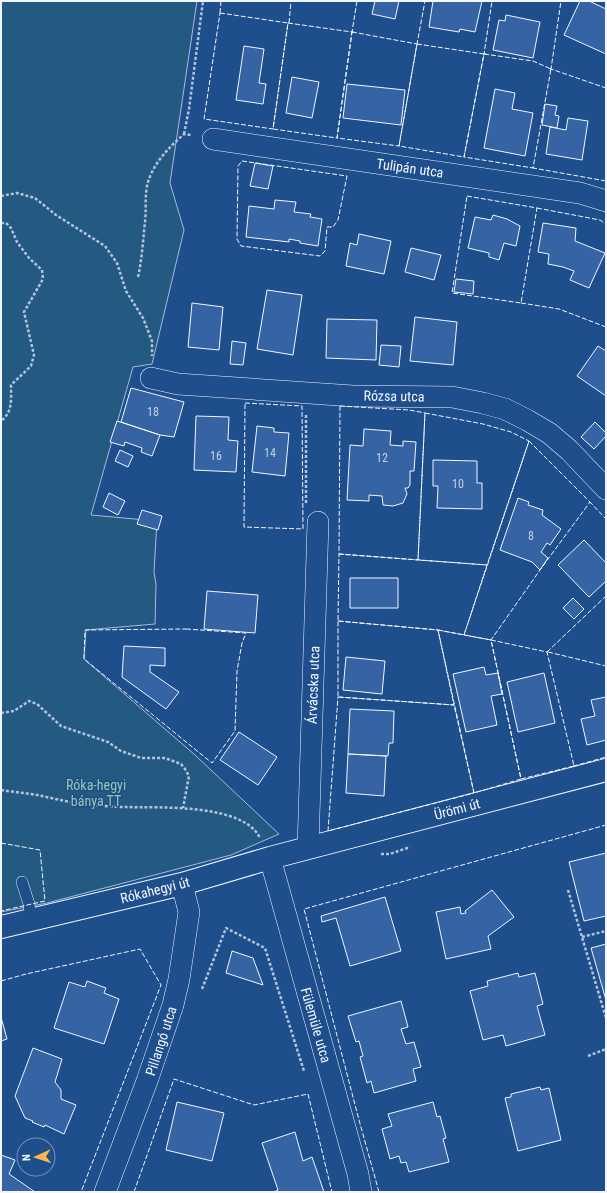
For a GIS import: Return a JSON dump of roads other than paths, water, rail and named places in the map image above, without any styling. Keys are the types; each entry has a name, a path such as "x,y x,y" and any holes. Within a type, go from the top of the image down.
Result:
{"street":[{"name":"Tulipán utca","path":"213,139 580,193 606,201"},
{"name":"Rózsa utca","path":"152,378 178,384 353,396 452,397 505,409 549,433 569,450 606,489"},
{"name":"Árvácska utca","path":"308,848 318,522"},
{"name":"Ürömi út","path":"308,848 606,770"},
{"name":"Rókahegyi út","path":"1,927 182,884 308,848"},
{"name":"Fülemüle utca","path":"270,858 358,1174 361,1192"},
{"name":"Pillangó utca","path":"105,1192 147,1081 173,1005 179,979 189,912 182,884"}],"lane":[{"path":"22,882 29,904 31,920"}],"park label":[{"name":"Róka-hegyi bánya TT","path":"96,794"}]}
